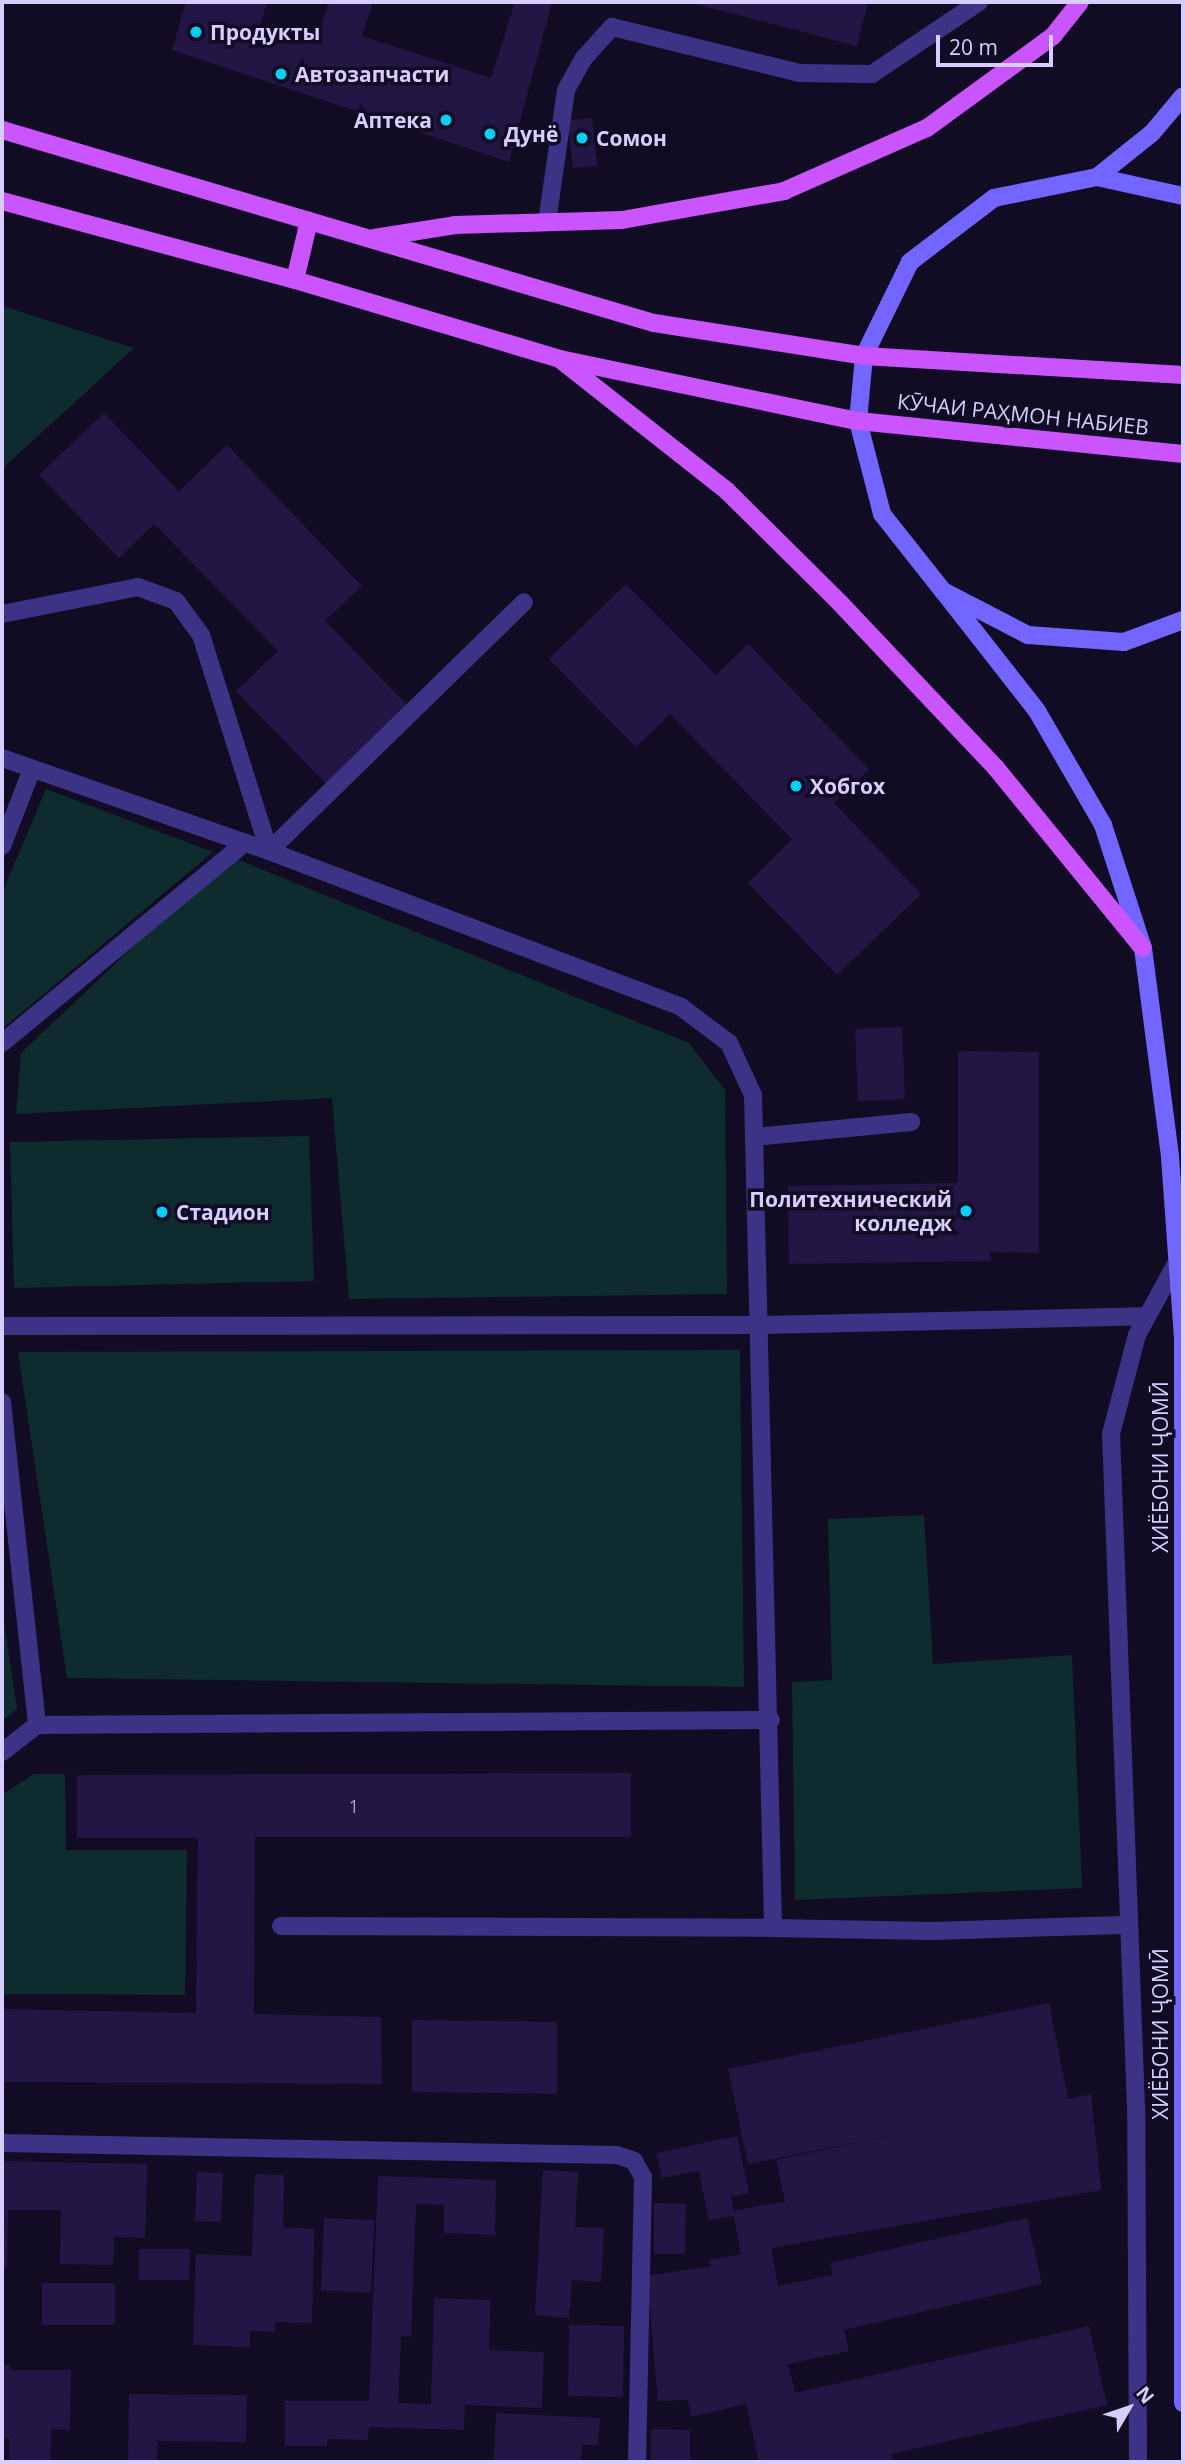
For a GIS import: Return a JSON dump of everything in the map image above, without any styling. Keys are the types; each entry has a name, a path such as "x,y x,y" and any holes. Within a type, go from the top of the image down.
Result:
{"main road":[{"path":"369,239 455,225 622,220 784,191 927,128 1053,36 1080,2"},
{"path":"1097,177 1152,133 1183,96"},
{"name":"КӮЧАИ РАҲМОН НАБИЕВ","path":"2,130 654,323 864,355 1183,375"},
{"path":"864,355 911,262 994,198 1097,177 1183,196"},
{"name":"КӮЧАИ РАҲМОН НАБИЕВ","path":"2,201 295,280 559,359 858,421 1183,454"},
{"path":"295,280 309,221"},
{"name":"ХИЁБОНИ ҶОМӢ","path":"864,355 858,421 882,514 1037,711 1103,825 1143,948 1170,1157 1182,1301 1183,2403"},
{"path":"559,359 727,491 840,603 996,768 1143,948"},
{"path":"943,591 1028,635 1124,642 1183,620"}],"street":[{"path":"547,222 566,90 584,58 612,27 799,73 872,74 979,2"},
{"path":"2,614 138,587 176,601 201,635 270,851"},
{"path":"270,851 524,602"},
{"path":"2,758 270,851 681,1007 729,1043 753,1095 771,1720 773,1928"},
{"path":"2,846 32,769"},
{"path":"2,1043 245,843"},
{"path":"755,1137 911,1122"},
{"path":"1138,2462 1136,2108 1111,1434 1145,1316 1177,1262"},
{"path":"2,1326 761,1325 1145,1316"},
{"path":"2,1402 37,1725"},
{"path":"2,1752 37,1725 771,1720"},
{"path":"281,1926 932,1931 1122,1925"},
{"path":"2,2143 617,2155 634,2161 643,2177 637,2462"}],"green space":[{"path":"2,306 134,348 2,469"},
{"path":"46,789 213,852 2,1029 2,893"},
{"path":"229,856 689,1043 725,1090 727,1294 349,1299 332,1098 16,1114 21,1053"},
{"name":"Стадион","path":"309,1136 314,1281 14,1288 10,1142"},
{"path":"740,1350 744,1687 67,1678 18,1352"},
{"path":"924,1515 933,1664 1072,1655 1082,1888 795,1900 792,1682 832,1680 828,1519"},
{"path":"2,1609 17,1709 2,1721"},
{"path":"34,1774 65,1774 66,1850 187,1850 185,1995 2,1994 2,1795"}],"building":[{"path":"186,2 267,3 260,25 315,44 329,2 373,2 362,36 491,78 515,2 552,2 509,162 172,50"},
{"path":"688,2 868,2 857,46"},
{"path":"592,118 597,166 573,168 568,120"},
{"path":"104,413 179,491 227,445 362,586 325,621 409,707 328,786 236,691 278,651 154,524 119,558 39,475"},
{"name":"Хобгох","path":"626,584 716,675 748,644 869,769 834,803 921,894 837,975 748,883 792,839 670,714 636,747 549,659"},
{"path":"902,1027 905,1099 858,1101 855,1029"},
{"path":"958,1051 1039,1052 1039,1253 990,1252 991,1261 789,1264 788,1186 958,1183"},
{"path":"631,1773 631,1837 255,1837 254,2014 381,2017 382,2084 2,2082 2,2009 196,2013 198,1838 77,1838 77,1775"},
{"path":"1049,2003 1068,2099 1091,2094 1101,2190 771,2248 778,2286 833,2275 830,2263 1027,2218 1042,2284 844,2330 849,2351 788,2364 795,2393 1089,2326 1107,2405 891,2454 893,2462 759,2462 746,2404 691,2417 688,2400 658,2401 647,2276 710,2266 709,2260 741,2254 734,2216 709,2220 699,2171 662,2178 656,2153 737,2136 749,2193 731,2197 734,2211 785,2201 776,2160 898,2134 748,2164 728,2069"},
{"path":"412,2020 557,2022 557,2094 412,2092"},
{"path":"2,2161 147,2164 145,2238 114,2237 113,2265 60,2264 61,2210 8,2210 7,2267 2,2267"},
{"path":"543,2170 578,2172 575,2227 604,2228 601,2282 572,2280 569,2318 535,2315"},
{"path":"197,2172 223,2173 221,2222 195,2221"},
{"path":"255,2174 284,2175 283,2227 314,2229 312,2323 275,2322 275,2332 250,2331 250,2347 193,2345 196,2254 252,2256"},
{"path":"378,2176 496,2180 495,2235 444,2233 444,2205 416,2204 411,2337 401,2336 398,2403 431,2404 434,2298 490,2300 489,2350 544,2352 542,2408 465,2405 464,2430 369,2427 368,2440 327,2439 327,2446 285,2446 285,2401 369,2401"},
{"path":"654,2203 686,2204 685,2254 654,2254"},
{"path":"324,2218 374,2220 371,2293 321,2290"},
{"path":"139,2249 190,2249 189,2280 139,2280"},
{"path":"42,2283 115,2283 115,2325 42,2325"},
{"path":"569,2325 624,2326 623,2397 568,2396"},
{"path":"2,2365 10,2365 10,2370 71,2370 70,2430 51,2429 50,2462 9,2462 9,2438 2,2438"},
{"path":"129,2394 247,2395 246,2442 158,2441 157,2462 128,2462"},
{"path":"496,2413 600,2418 598,2445 582,2445 581,2462 494,2462"},
{"path":"651,2429 690,2430 690,2462 651,2462"}],"place":[{"name":"Продукты","path":"196,32"},
{"name":"Автозапчасти","path":"281,74"},
{"name":"Аптека","path":"446,120"},
{"name":"Дунё","path":"490,134"},
{"name":"Сомон","path":"582,138"},
{"name":"Хобгох","path":"796,786"},
{"name":"Политехнический колледж","path":"966,1211"},
{"name":"Стадион","path":"162,1212"}]}
